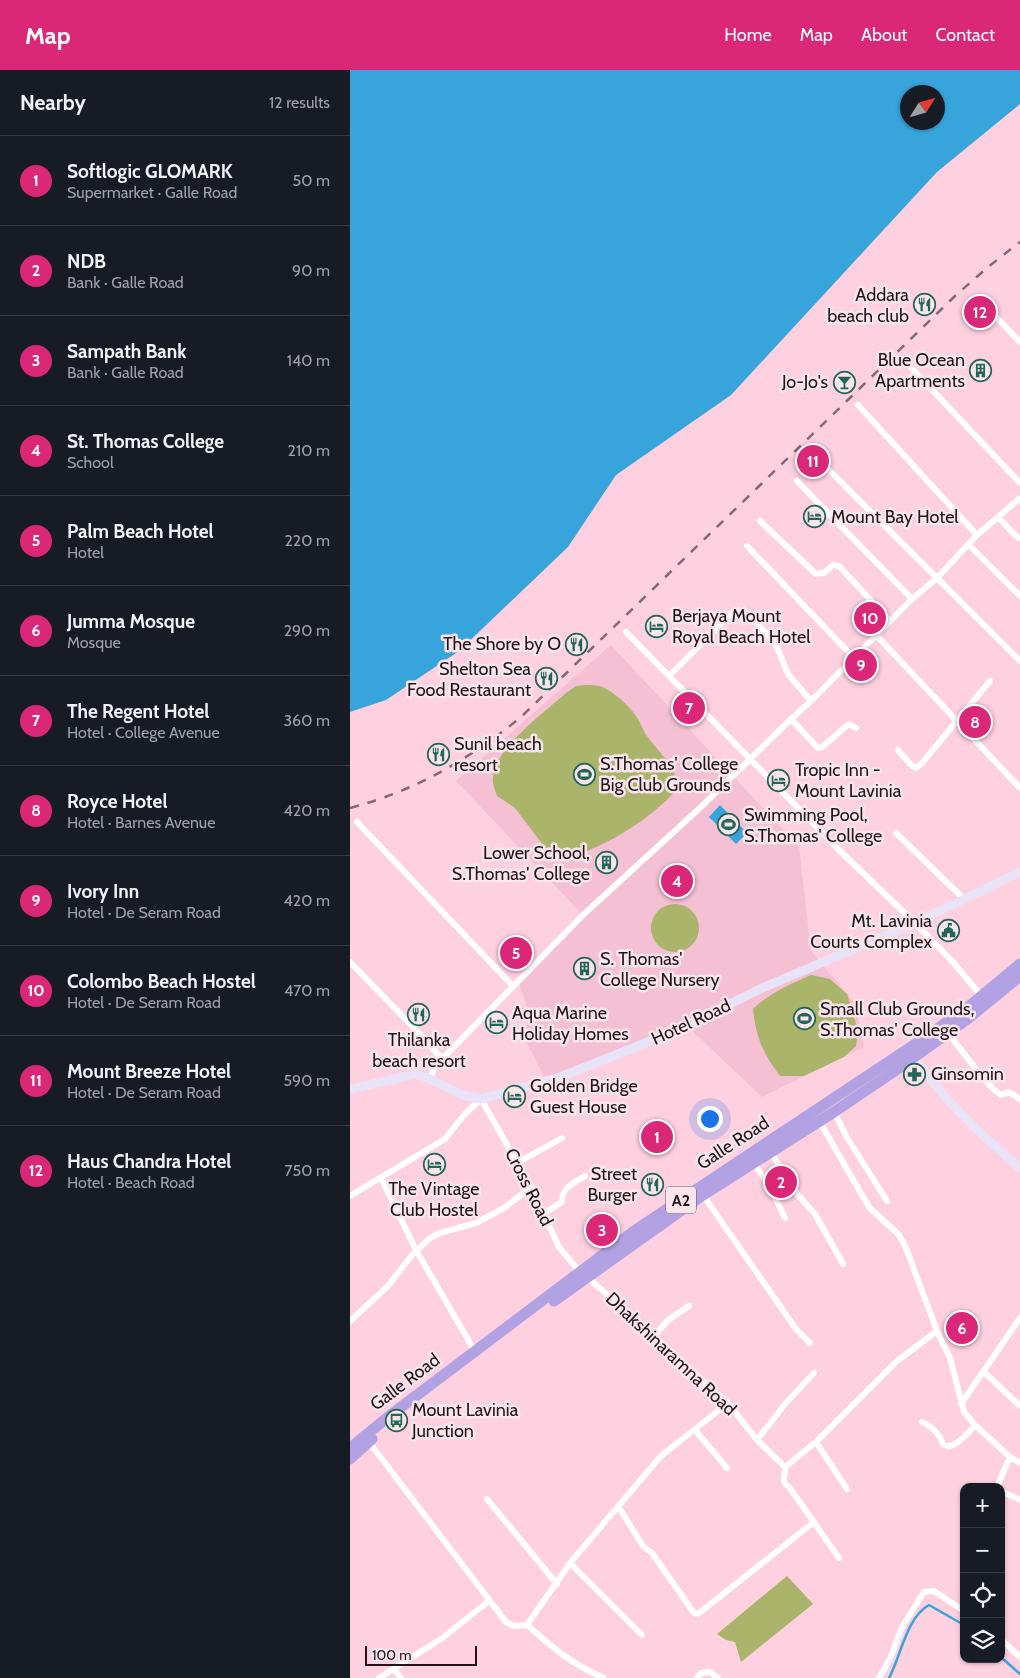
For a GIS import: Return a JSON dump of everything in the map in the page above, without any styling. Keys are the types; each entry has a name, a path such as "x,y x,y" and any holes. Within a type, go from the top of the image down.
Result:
{"highway":[{"name":"Galle Road","path":"350,1448 388,1416 586,1274 770,1151 816,1116 834,1112 911,1053 948,1033 984,1001 1020,964"},
{"name":"Galle Road","path":"350,1459 369,1442 586,1274 637,1229 816,1116 911,1053 1020,976"}],"street":[{"path":"978,298 1020,342"},
{"path":"904,360 1020,483"},
{"path":"858,405 977,535"},
{"path":"830,471 1020,662"},
{"path":"797,481 912,599"},
{"path":"430,1079 434,1068 442,1059 583,915 702,806 790,718 811,701 912,599 937,578 977,535 1020,498"},
{"path":"998,517 1020,538"},
{"path":"760,521 816,574 824,573 833,565 839,566 890,621"},
{"path":"969,545 1020,596"},
{"path":"747,546 854,658"},
{"path":"669,676 732,613 739,610 744,611 775,642 788,674 811,701"},
{"path":"626,632 839,850 952,961 984,1001"},
{"path":"876,635 1020,788"},
{"path":"898,750 916,768 990,681"},
{"path":"790,718 820,748 835,738 849,724 856,728"},
{"path":"356,822 512,986"},
{"path":"896,833 965,900"},
{"name":"Hotel Road","path":"481,1099 560,1077 678,1030 760,990 965,900 1020,872"},
{"path":"350,962 442,1059"},
{"path":"948,1033 984,1079 998,1093 1008,1092 1020,1100"},
{"path":"911,1053 960,1114 1020,1168"},
{"path":"350,1089 411,1075 421,1075 463,1095 481,1099"},
{"path":"350,1196 446,1139 464,1115 481,1099"},
{"name":"Cross Road","path":"481,1099 531,1187 559,1247 575,1266 586,1274"},
{"path":"834,1112 848,1139 887,1201"},
{"path":"816,1116 869,1207 899,1235 906,1248 950,1358 961,1404 969,1420 1010,1457 1020,1463"},
{"path":"517,1163 562,1138"},
{"path":"770,1151 798,1195 814,1214 843,1264"},
{"path":"753,1162 769,1185 785,1218"},
{"path":"542,1214 559,1206 562,1202 561,1195 564,1191 584,1176"},
{"path":"381,1178 416,1250 473,1348"},
{"path":"350,1321 388,1286 416,1250 430,1238 440,1233 476,1224 520,1197 531,1187"},
{"path":"703,1195 796,1328 810,1344"},
{"name":"Dhakshinaramna Road","path":"586,1274 728,1403 757,1440 785,1467"},
{"path":"654,1336 668,1320 689,1306"},
{"path":"961,1404 1020,1318"},
{"path":"839,1558 789,1488 784,1484 785,1467 816,1442 897,1361 938,1331"},
{"path":"984,1372 1020,1406"},
{"path":"757,1440 785,1404 814,1373"},
{"path":"527,1625 570,1563 661,1456 728,1403"},
{"path":"922,1422 933,1430 943,1444 947,1446 954,1444 964,1437 975,1425"},
{"path":"695,1430 728,1468"},
{"path":"369,1442 506,1622 514,1626 527,1625 571,1662 604,1678"},
{"path":"816,1442 847,1489"},
{"path":"999,1483 1010,1457"},
{"path":"1005,1493 1020,1500"},
{"path":"487,1499 557,1584"},
{"path":"618,1506 643,1546 652,1553 694,1613 698,1614 814,1522"},
{"path":"570,1563 642,1635"},
{"path":"879,1678 890,1659 902,1627 924,1592 934,1591 960,1608"},
{"path":"379,1678 441,1639 489,1601"},
{"path":"1005,1643 1020,1657"},
{"path":"394,1669 401,1678"},
{"path":"697,1678 701,1673 710,1672 718,1678"}],"shaded area":[{"path":"611,645 799,847 811,951 855,1003 864,1047 762,1097 684,1023 545,1079 525,1039 529,1013 518,980 582,914 456,781"}],"green space":[{"name":"S.Thomas' College Big Club Grounds","path":"585,685 606,689 631,709 646,734 670,766 677,780 678,788 653,812 623,833 591,850 559,861 543,845 515,808 497,796 493,777 502,754 522,731 566,693 576,686"},
{"path":"670,904 680,904 692,911 699,923 699,933 692,945 680,952 670,952 662,948 655,941 651,933 651,923 655,915 662,908"},
{"name":"Small Club Grounds, S.Thomas' College","path":"811,975 830,979 847,994 858,1030 856,1046 844,1057 804,1076 780,1076 761,1045 753,1009 788,985"},
{"path":"787,1576 813,1604 741,1662 735,1642 726,1640 717,1634"}],"water":[{"path":"350,70 1020,70 1020,104 937,172 731,395 616,475 568,547 459,651 386,700 350,712"},
{"name":"Swimming Pool, S.Thomas' College","path":"720,805 747,833 736,844 709,817"}],"waterway":[{"path":"889,1678 909,1628 921,1611 929,1605 960,1623"},
{"path":"1005,1661 1020,1674"}],"railway":[{"path":"350,808 397,792 440,772 480,748 520,718 955,296 1020,242"}],"place":[{"name":"Addara beach club","path":"925,305"},
{"name":"Haus Chandra Hotel","path":"980,312"},
{"name":"Blue Ocean Apartments","path":"981,370"},
{"name":"Jo-Jo's","path":"844,382"},
{"name":"Mount Breeze Hotel","path":"813,461"},
{"name":"Mount Bay Hotel","path":"815,517"},
{"name":"Colombo Beach Hostel","path":"870,618"},
{"name":"Berjaya Mount Royal Beach Hotel","path":"656,626"},
{"name":"The Shore by O","path":"577,644"},
{"name":"Ivory Inn","path":"861,665"},
{"name":"Shelton Sea Food Restaurant","path":"547,679"},
{"name":"The Regent Hotel","path":"689,708"},
{"name":"Royce Hotel","path":"975,722"},
{"name":"Sunil beach resort","path":"438,754"},
{"name":"S.Thomas' College Big Club Grounds","path":"584,774"},
{"name":"Tropic Inn - Mount Lavinia","path":"779,780"},
{"name":"Swimming Pool, S.Thomas' College","path":"728,825"},
{"name":"Lower School, S.Thomas' College","path":"606,863"},
{"name":"St. Thomas College","path":"677,881"},
{"name":"Mt. Lavinia Courts Complex","path":"948,931"},
{"name":"Palm Beach Hotel","path":"516,953"},
{"name":"S. Thomas' College Nursery","path":"584,969"},
{"name":"Thilanka beach resort","path":"419,1015"},
{"name":"Small Club Grounds, S.Thomas' College","path":"804,1019"},
{"name":"Aqua Marine Holiday Homes","path":"496,1023"},
{"name":"Ginsomin","path":"915,1074"},
{"name":"Golden Bridge Guest House","path":"514,1096"},
{"name":"Softlogic GLOMARK","path":"657,1137"},
{"name":"The Vintage Club Hostel","path":"434,1164"},
{"name":"NDB","path":"781,1182"},
{"name":"Street Burger","path":"653,1184"},
{"name":"Sampath Bank","path":"602,1230"},
{"name":"Jumma Mosque","path":"962,1328"},
{"name":"Mount Lavinia Junction","path":"396,1420"}]}
